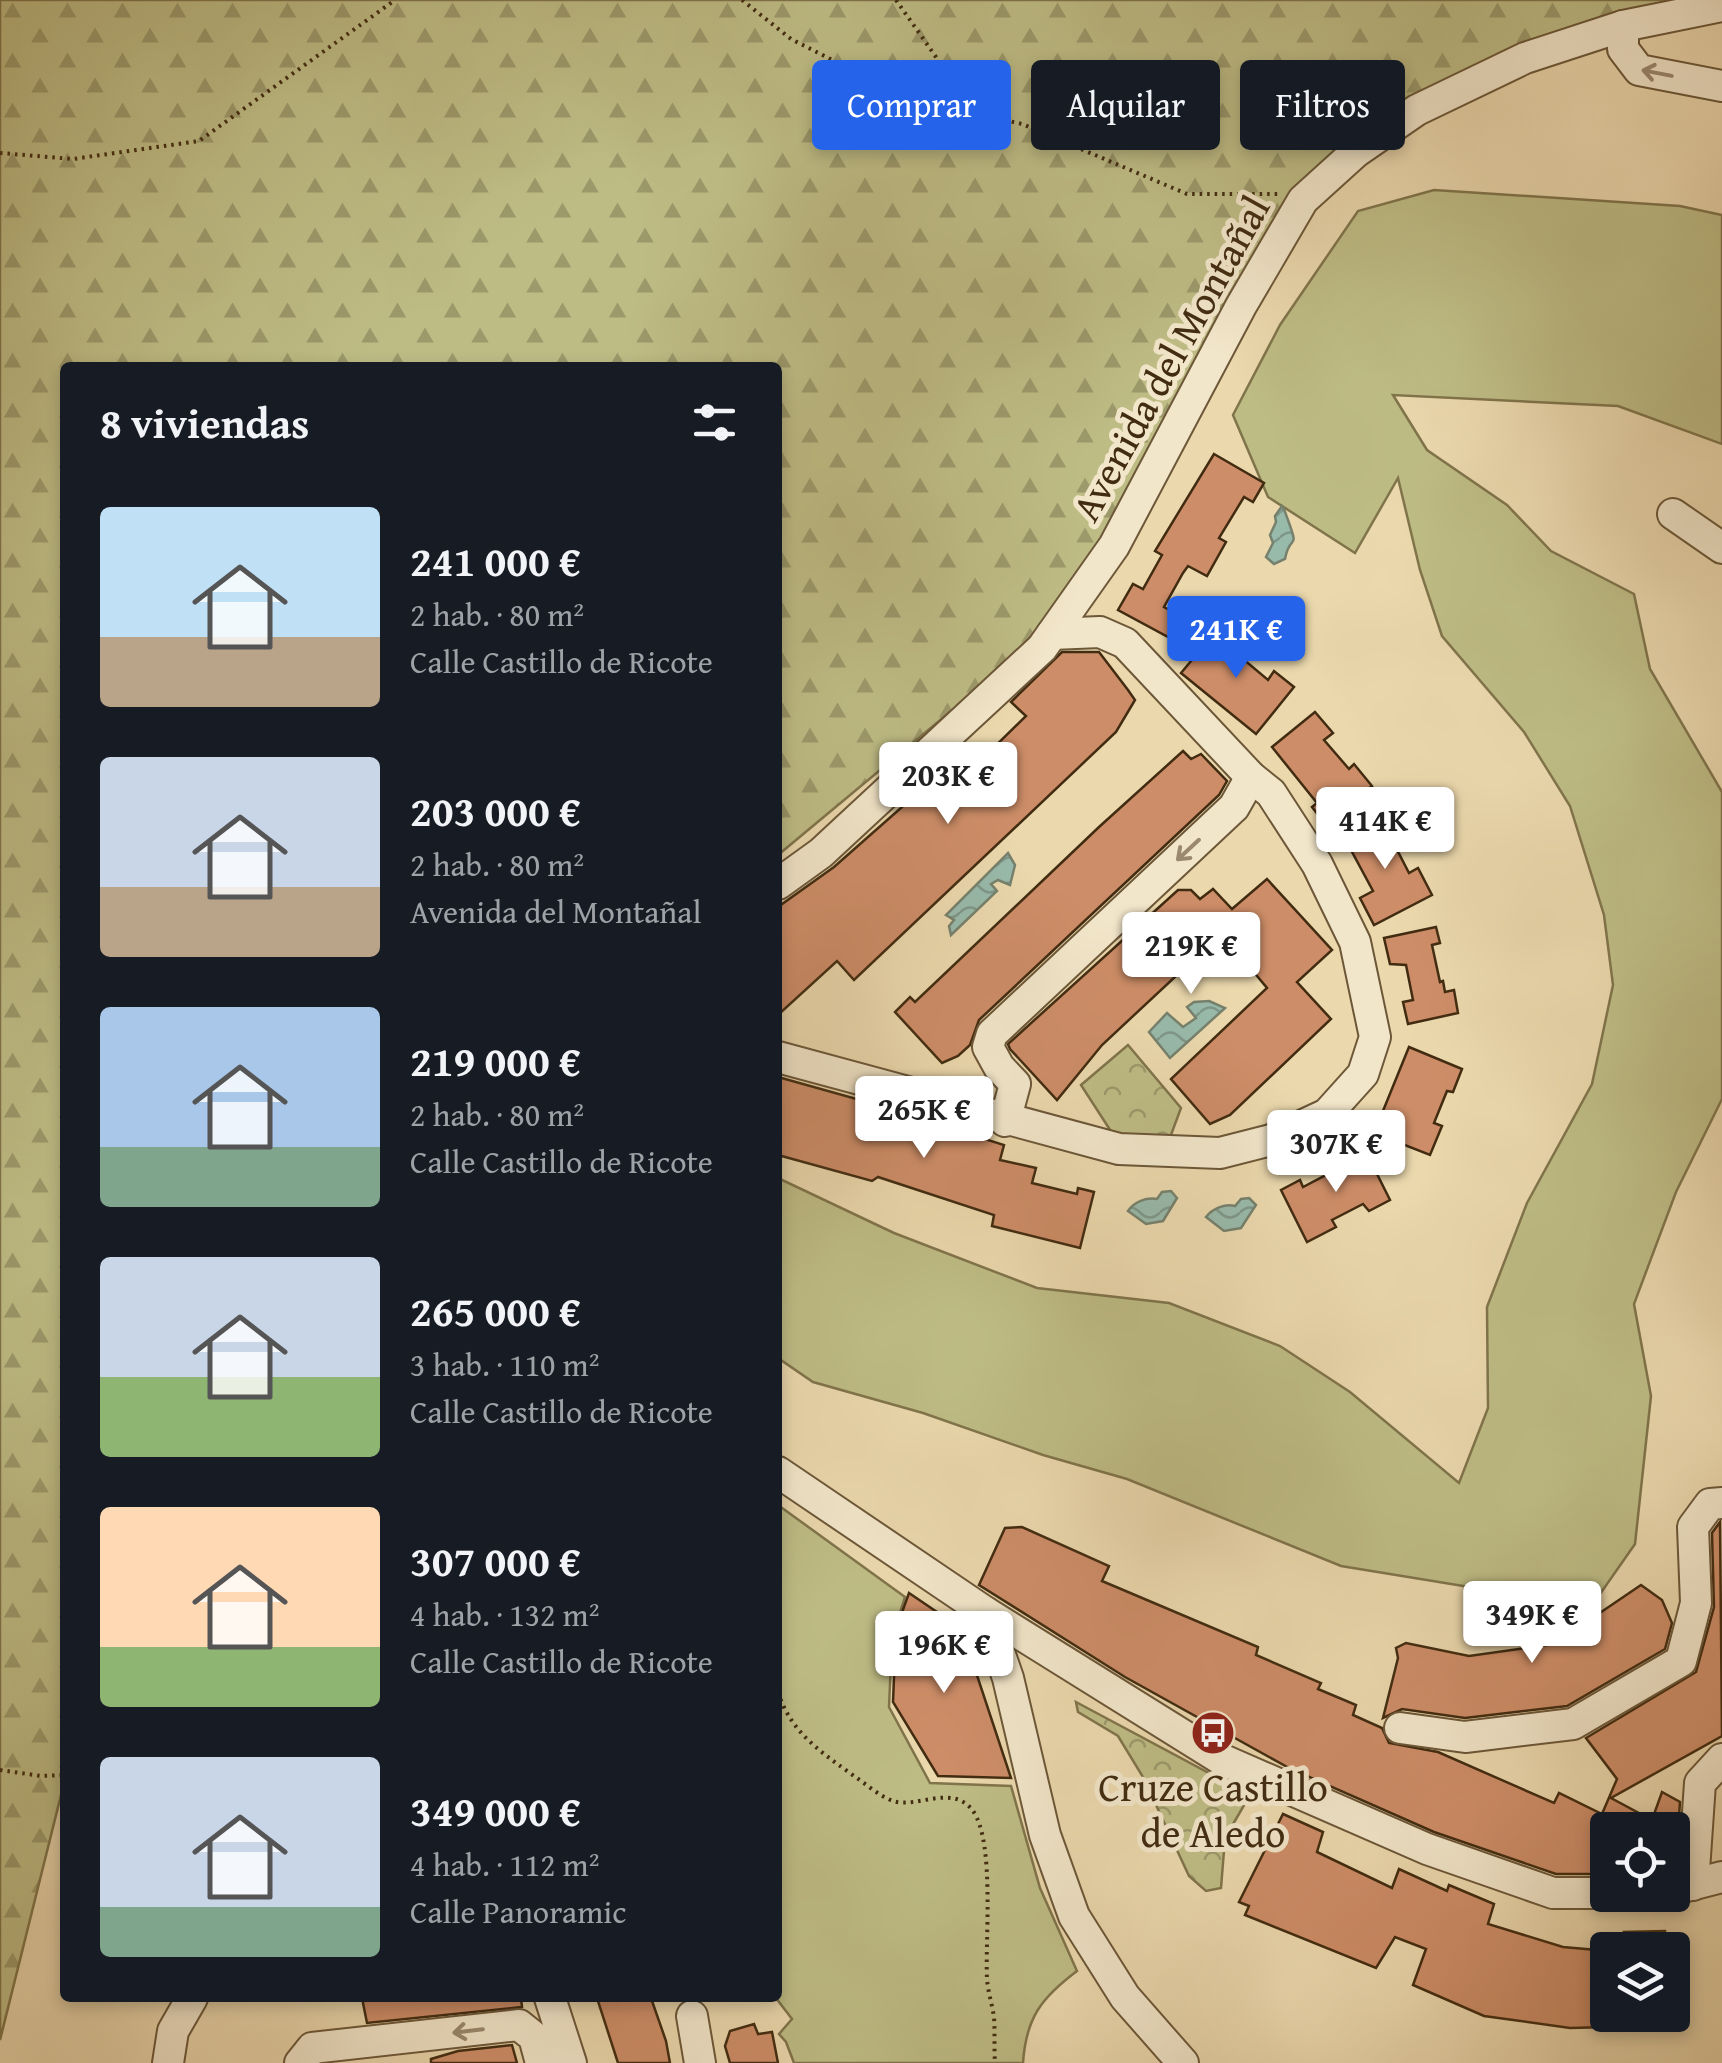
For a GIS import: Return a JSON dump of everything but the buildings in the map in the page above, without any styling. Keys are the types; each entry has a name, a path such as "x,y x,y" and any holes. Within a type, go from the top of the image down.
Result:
{"street":[{"name":"Avenida del Montañal","path":"782,881 821,853 1042,648 1114,546 1241,306 1303,200 1356,152 1418,110 1525,58 1623,26 1722,6"},
{"path":"1623,26 1623,49 1639,70 1722,86"},
{"path":"1673,514 1722,548"},
{"path":"782,1058 1119,1150 1220,1154 1271,1140 1326,1114 1363,1074 1375,1038 1355,942 1317,864 1271,794 1251,778 1124,643 1100,632 1052,634"},
{"path":"1005,1121 1015,1084 988,1047 992,1034 1234,807 1251,778"},
{"path":"782,1475 985,1612 1221,1759 1427,1849 1552,1893 1590,1893"},
{"path":"1400,1728 1464,1738 1574,1724 1681,1661 1696,1603 1694,1527 1710,1504 1722,1504"},
{"path":"985,1612 1008,1678 1045,1835 1074,1916 1125,1996 1183,2063"},
{"path":"1696,1884 1700,1783 1722,1758"},
{"path":"168,2063 173,2032 190,2002"},
{"path":"551,2002 571,2063"},
{"path":"692,2016 700,2063"},
{"path":"300,2063 312,2048 519,2025 534,2037 541,2063"}],"path":[{"path":"0,152 73,159 199,141 395,0"},
{"path":"742,0 791,39 832,60"},
{"path":"896,0 939,60"},
{"path":"1011,122 1187,194 1270,191 1303,200"},
{"path":"782,1701 792,1724 809,1743 881,1794 896,1802 931,1797 954,1799 976,1815 985,1865 986,1973 994,2018 995,2063"},
{"path":"0,1770 60,1774"}],"green space":[{"path":"0,0 1709,0 1525,58 1405,135 1405,60 1240,60 1240,150 1381,150 1303,200 1082,602 782,852 782,362 60,362 60,1799 0,2040"},
{"path":"1434,190 1680,206 1722,215 1722,444 1618,406 1393,395 1427,450 1507,505 1551,551 1634,594 1650,669 1722,792 1722,1099 1676,1192 1634,1304 1651,1396 1635,1544 1591,1607 1341,1566 1127,1479 813,1382 782,1361 782,1180 894,1233 1037,1288 1169,1303 1280,1346 1350,1392 1459,1483 1488,1408 1487,1307 1527,1203 1592,1084 1613,985 1604,915 1570,806 1524,732 1442,636 1420,570 1398,478 1355,553 1268,497 1233,415 1280,325 1358,211"},
{"path":"1128,1045 1181,1108 1168,1143 1114,1136 1081,1085"},
{"path":"782,1508 905,1597 892,1638 889,1707 930,1783 1011,1786 1040,1888 1077,1971 1038,2010 1028,2033 1023,2063 794,2063 779,2034 792,2019 779,2002"},
{"path":"1076,1702 1250,1795 1225,1838 1221,1888 1206,1891 1189,1876 1143,1777 1118,1736 1078,1712"}],"water":[{"path":"1282,506 1294,540 1285,559 1274,564 1266,557 1273,543 1270,535 1275,516"},
{"path":"1008,853 1015,865 1010,885 998,880 991,884 997,891 951,935 949,926 954,920 946,915"},
{"path":"1209,1001 1225,1008 1170,1058 1149,1032 1167,1013 1183,1027 1196,1018 1187,1007"},
{"path":"1171,1191 1177,1198 1163,1221 1146,1224 1128,1211 1141,1201 1157,1199 1162,1192"},
{"path":"1249,1198 1256,1205 1241,1228 1224,1231 1206,1217 1219,1207 1235,1206 1241,1199"}],"place":[{"name":"Cruze Castillo de Aledo","path":"1213,1733"}]}
